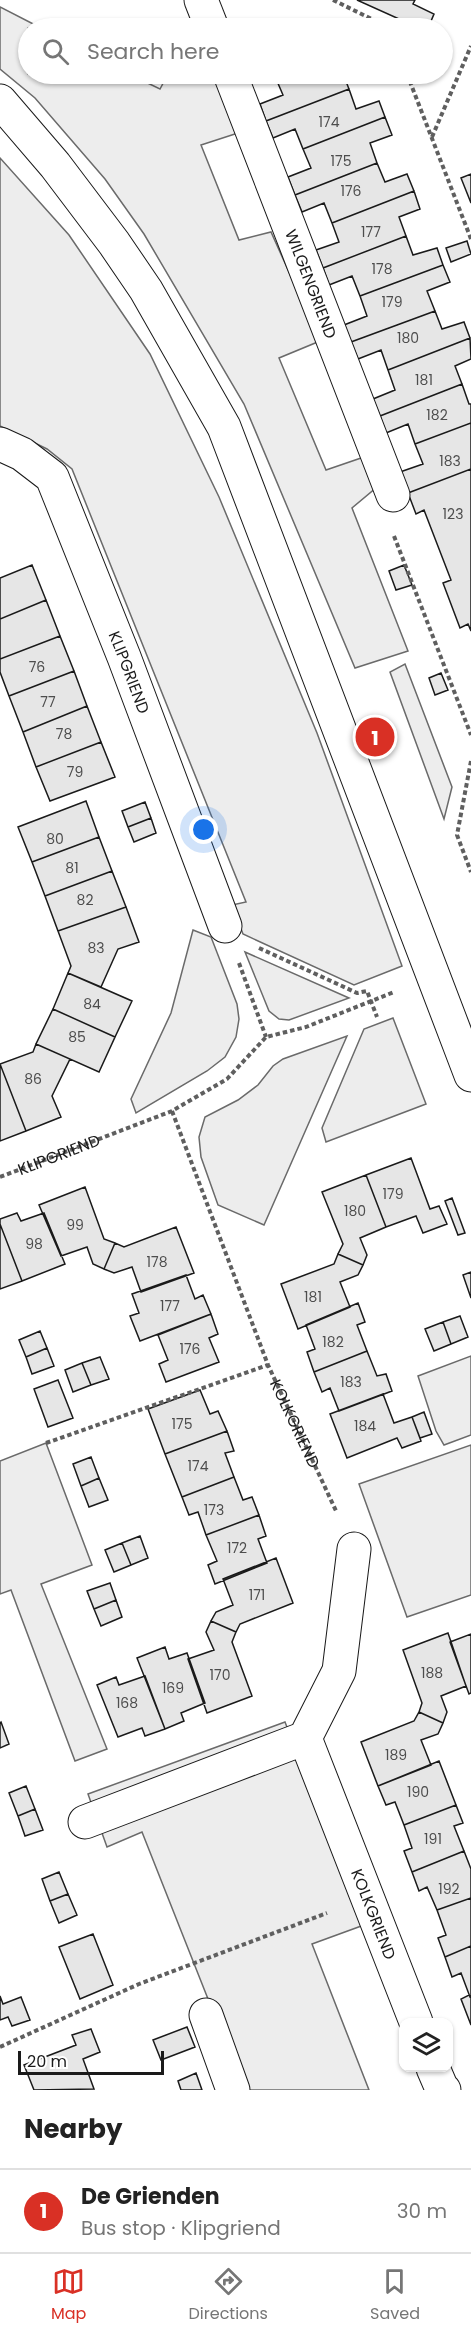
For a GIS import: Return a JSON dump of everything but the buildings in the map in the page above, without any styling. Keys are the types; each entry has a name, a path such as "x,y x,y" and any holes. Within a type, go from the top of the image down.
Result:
{"street":[{"path":"201,0 208,18"},
{"name":"WILGENGRIEND","path":"234,84 393,495"},
{"path":"0,101 55,165 146,290 224,427 471,1075"},
{"name":"KLIPGRIEND","path":"0,444 22,454 52,477 120,646 225,926"},
{"path":"85,1822 305,1738 339,1671 354,1549"},
{"name":"KOLKGRIEND","path":"305,1738 414,2018"},
{"path":"206,2015 233,2090"},
{"path":"436,2072 444,2090"}],"path":[{"path":"333,0 370,18"},
{"path":"432,138 471,46"},
{"path":"412,84 471,239"},
{"path":"393,495 386,518 471,735"},
{"path":"471,761 458,834 471,872"},
{"path":"225,926 266,1037 306,1027 434,978"},
{"path":"225,926 264,951 357,993 367,991 377,1017"},
{"name":"KLIPGRIEND","path":"0,1177 172,1111 227,1079 266,1037"},
{"name":"KOLKGRIEND","path":"172,1111 268,1365 354,1549"},
{"path":"46,1443 268,1365"},
{"path":"0,2048 139,1984 367,1898"}],"shaded area":[{"path":"0,7 21,18 18,18 18,84 0,69"},
{"path":"18,84 150,84 160,89 163,84 219,84 238,133 201,145 239,240 271,232 320,341 279,358 326,470 364,457 377,487 352,508 408,651 355,668 244,404 144,234 105,179 35,98"},
{"path":"0,158 69,235 150,354 219,497 317,733 402,966 354,985 243,934 232,905 246,902 72,469 47,449 0,426"},
{"path":"405,664 452,787 444,819 390,672"},
{"path":"193,930 211,937 237,1004 239,1019 236,1037 225,1057 207,1071 136,1113 131,1099 171,1013"},
{"path":"245,952 349,998 289,1020 279,1019 269,1011"},
{"path":"393,1018 426,1104 326,1142 322,1128 364,1029"},
{"path":"347,1036 264,1225 218,1205 201,1157 199,1137 205,1117 238,1100 258,1085 273,1066 283,1059"},
{"path":"471,1356 471,1435 444,1445 436,1431 418,1376"},
{"path":"46,1443 92,1565 41,1584 107,1749 75,1761 11,1590 0,1594 0,1461"},
{"path":"471,1445 471,1595 407,1617 359,1484"},
{"path":"285,1722 364,1925 312,1944 369,2090 244,2090 142,1832 107,1847 88,1794"}],"place":[{"name":"De Grienden","path":"375,737"}]}
